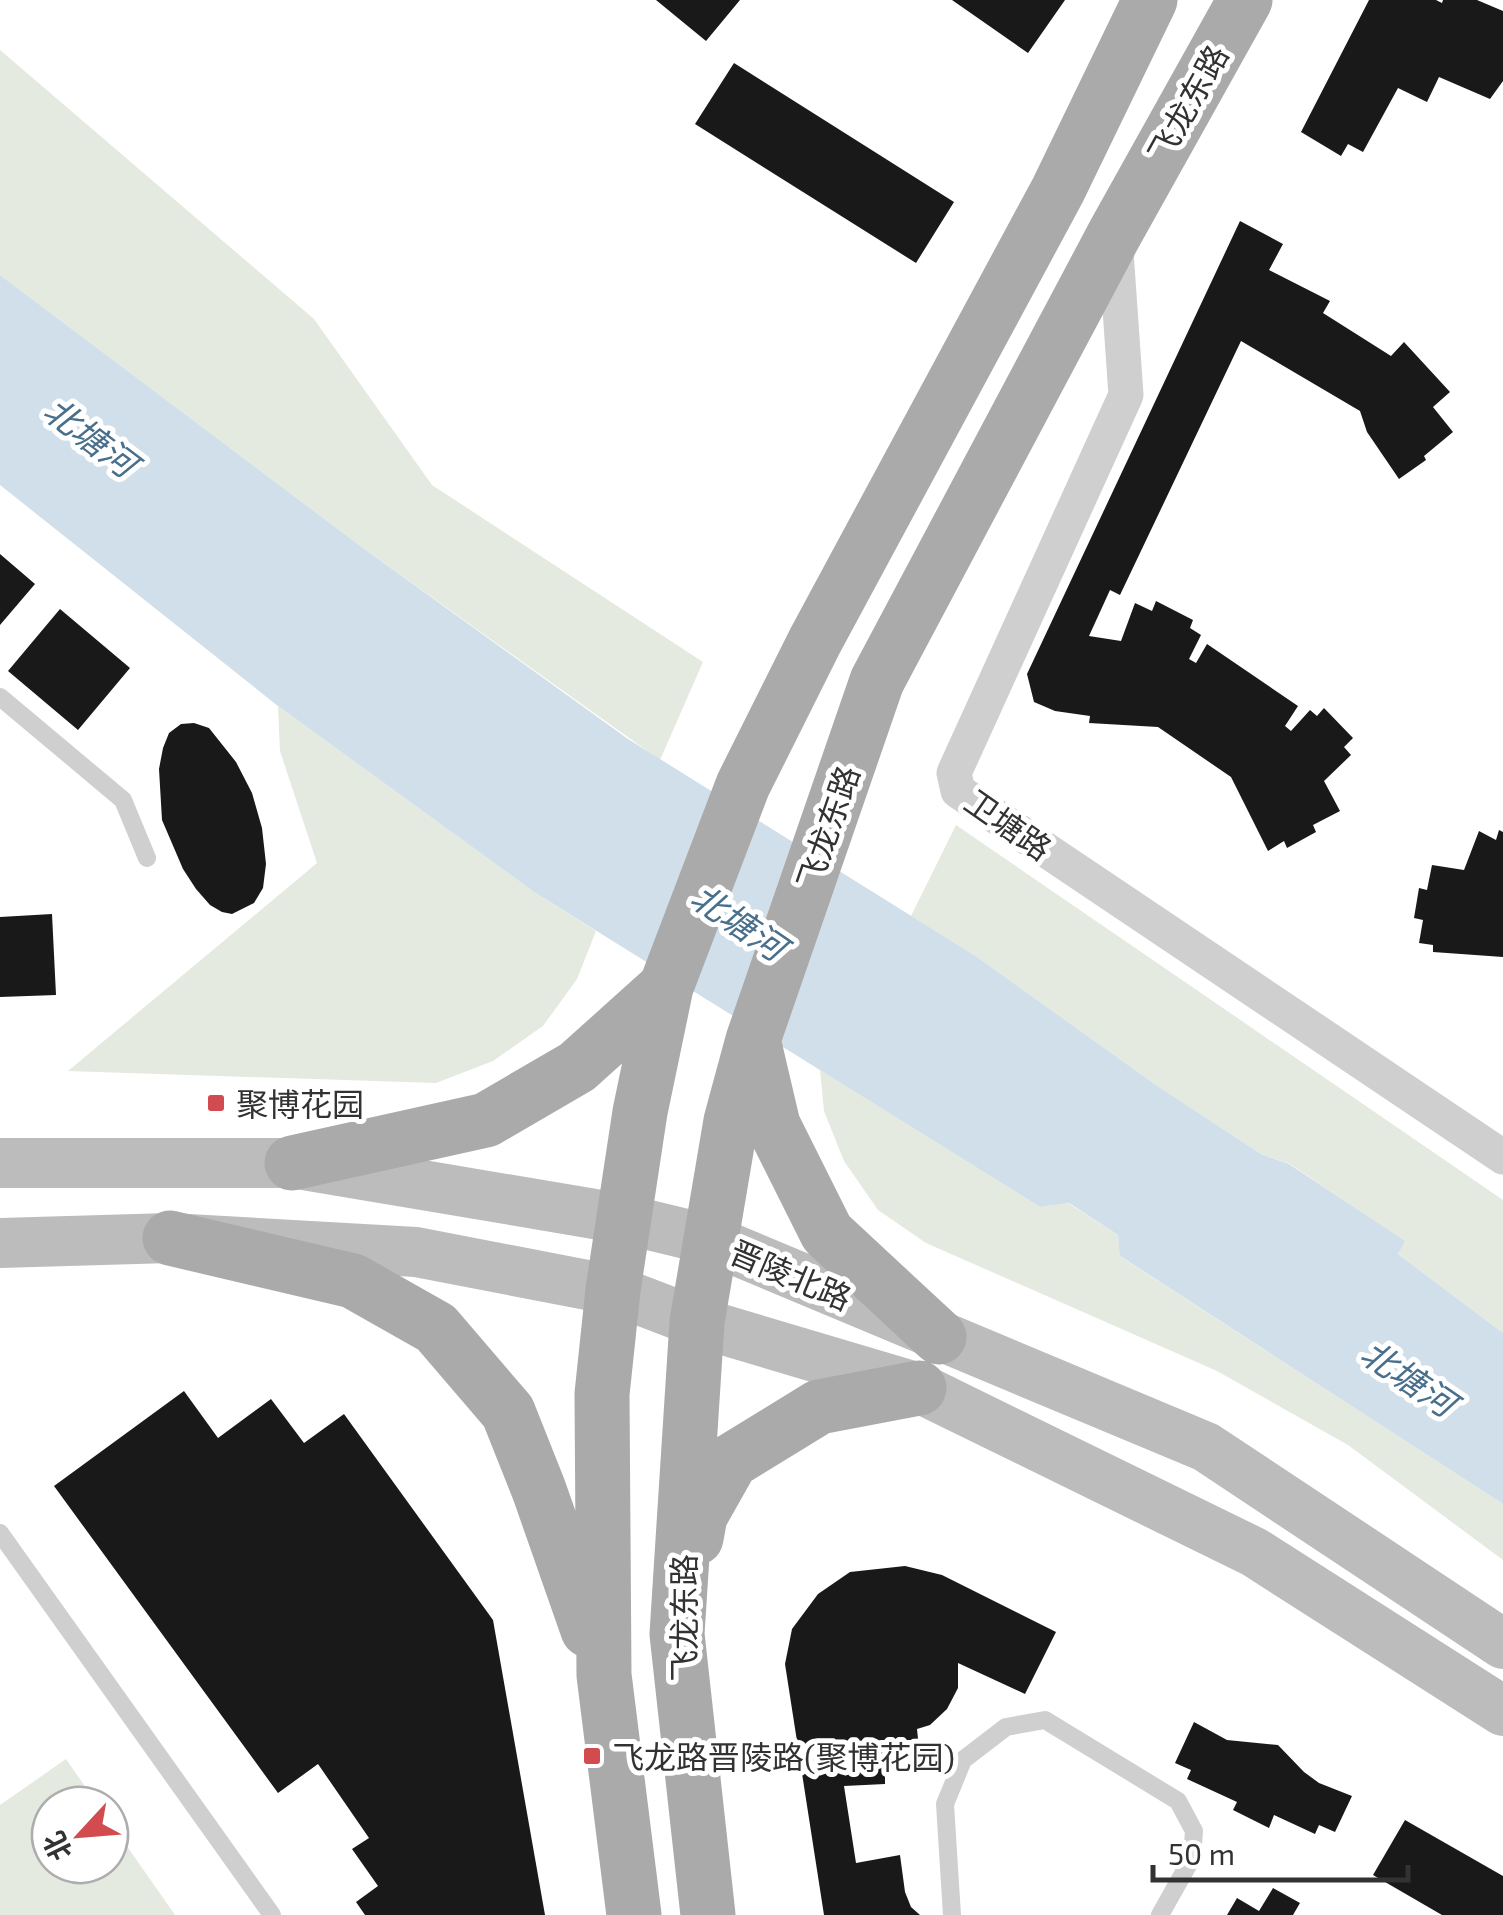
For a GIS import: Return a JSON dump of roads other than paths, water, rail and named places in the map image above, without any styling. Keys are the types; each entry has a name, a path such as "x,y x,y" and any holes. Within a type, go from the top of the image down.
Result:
{"main road":[{"path":"634,1915 604,1675 602,1394 640,1112 666,987 743,785 815,641 1058,190 1150,0"},
{"name":"飞龙东路","path":"708,1915 677,1634 696,1322 731,1121 753,1040 877,681 1115,232 1245,0"},
{"path":"292,1163 486,1120 577,1067 666,987"},
{"path":"753,1040 773,1126 827,1233 939,1336"},
{"name":"晋陵北路","path":"0,1164 292,1163 624,1219 711,1240 1206,1447 1503,1644"},
{"path":"170,1238 353,1280 436,1328 508,1412 540,1490 604,1675"},
{"name":"晋陵北路","path":"0,1243 170,1238 416,1252 613,1290 696,1322 920,1388 1254,1552 1503,1711"},
{"path":"677,1634 700,1516 732,1460 819,1407 920,1388"}],"street":[{"name":"卫塘路","path":"1115,232 1126,395 954,773 958,791 1503,1157"}],"lane":[{"path":"0,697 123,800 147,858"},
{"path":"2,1540 272,1915"},
{"path":"952,1915 945,1804 962,1760 1006,1726 1046,1720 1178,1800 1194,1831 1192,1858 1160,1915"}],"water":[{"name":"北塘河","path":"0,275 363,548 628,739 977,957 1156,1085 1261,1154 1289,1164 1405,1241 1398,1254 1503,1333 1503,1504 1120,1256 1118,1235 1069,1203 1040,1207 534,892 278,706 0,485"}],"place":[{"name":"聚博花园","path":"216,1103"},
{"name":"飞龙路晋陵路(聚博花园)","path":"592,1756"}]}
